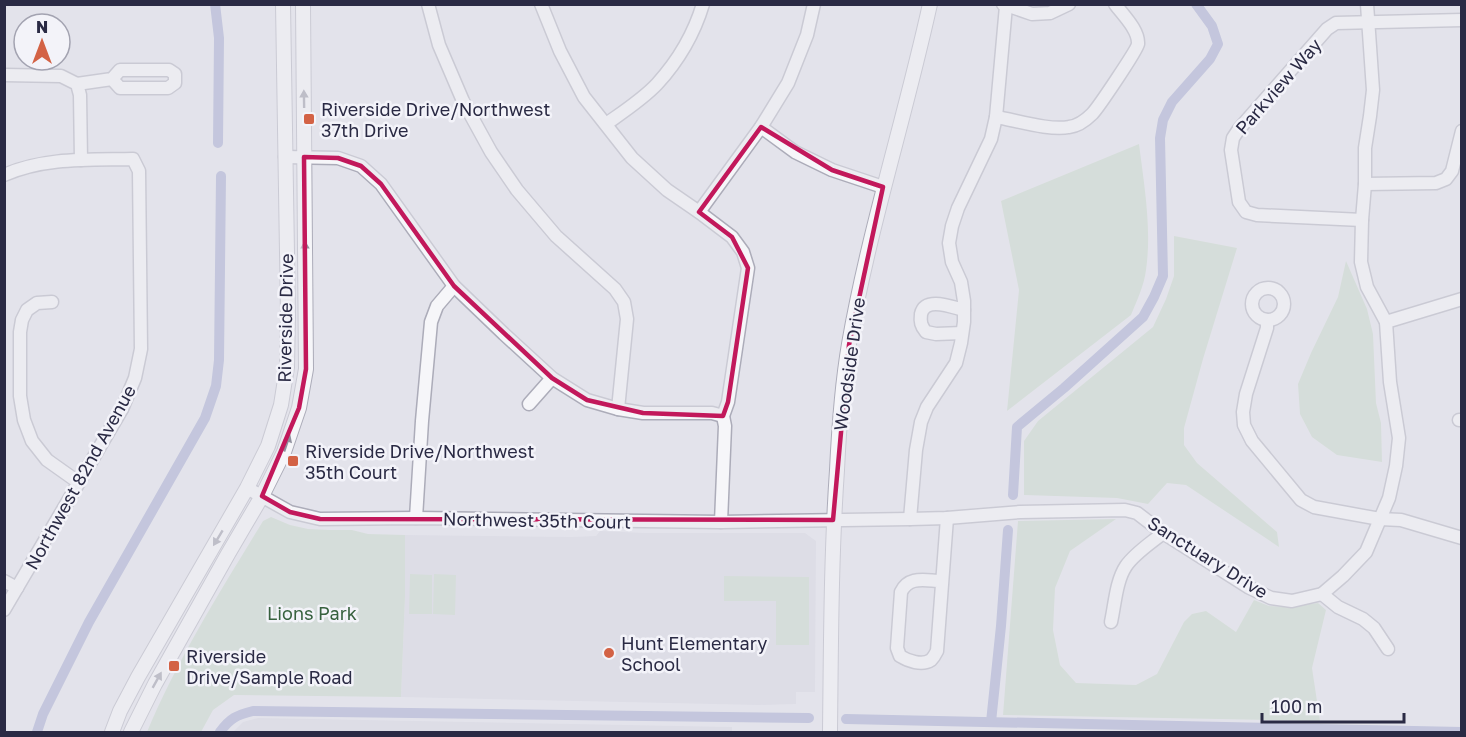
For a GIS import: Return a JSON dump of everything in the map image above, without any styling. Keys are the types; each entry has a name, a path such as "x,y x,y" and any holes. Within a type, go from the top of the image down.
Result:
{"street":[{"name":"Riverside Drive","path":"111,732 138,676 248,488 268,446 281,405 287,367 288,315 284,4"},
{"name":"Riverside Drive","path":"131,732 176,646 262,496 284,452 299,408 306,369 303,4"},
{"path":"428,4 439,45 463,101 491,152 517,189 556,236 615,289 624,302 627,319 618,409"},
{"path":"541,4 560,51 584,97 632,158 667,190 732,237 742,252 748,268 728,402 723,416 725,426 720,522"},
{"path":"606,124 656,85 689,39 704,4"},
{"path":"699,212 761,127 788,83 807,35 814,4"},
{"name":"Woodside Drive","path":"830,732 833,520 839,432 849,345 866,260 907,104 930,4"},
{"path":"910,519 916,450 921,422 927,407 956,363 962,333 964,301 961,282 952,262 949,243 958,208 978,168 996,117 1005,5 1032,14 1050,13 1069,4"},
{"path":"996,117 1054,128 1069,127 1083,122 1094,113 1138,45 1135,32 1115,4"},
{"name":"Sanctuary Drive","path":"833,520 947,518 1020,512 1125,510 1137,513 1163,533 1248,587 1271,598 1292,602 1322,594 1343,576 1366,552 1389,498 1399,438 1390,382 1386,321 1367,287 1361,262 1365,148 1372,90 1367,4"},
{"path":"1368,22 1461,20"},
{"name":"Parkview Way","path":"1362,220 1257,215 1246,212 1239,202 1231,150 1233,138 1239,129 1327,29 1336,23 1368,22"},
{"path":"4,75 61,76 77,84 112,79"},
{"path":"4,175 42,164 81,160 80,95 77,84"},
{"path":"761,127 795,152 832,170 884,187"},
{"path":"1365,184 1436,183 1446,179 1452,171 1461,131"},
{"path":"285,157 338,158 361,166 381,184 454,286 552,378 587,400 618,409 644,412 712,413 723,416"},
{"name":"Northwest 82nd Avenue","path":"4,610 123,409 135,378 141,349 139,171 133,159 81,160"},
{"path":"416,518 431,321 437,306 454,286"},
{"path":"1386,321 1461,299"},
{"path":"52,302 37,303 27,310 22,320 20,396 24,420 33,441 47,460 78,482"},
{"path":"962,333 926,332 921,326 920,318 922,309 929,304 964,310"},
{"path":"1268,320 1246,394 1243,412 1244,425 1252,441 1301,500 1314,507 1380,519 1401,520 1461,538"},
{"path":"529,404 552,378"},
{"name":"Northwest 35th Court","path":"248,488 290,512 320,519 720,522 833,520"},
{"path":"942,581 913,580 904,584 900,591 897,648 900,656 908,661 924,662 932,659 937,651 947,518"},
{"path":"1111,622 1120,577 1127,564 1163,533"},
{"path":"4,581 17,588"},
{"path":"1322,594 1338,608 1364,619 1374,628 1388,649"}],"highlighted area":[{"path":"761,127 832,170 883,187 849,345 833,520 320,519 290,512 262,496 299,408 306,369 304,157 338,158 361,166 381,184 454,286 552,378 587,400 643,413 723,416 728,402 748,268 732,237 699,212"}],"shaded area":[{"name":"Hunt Elementary School","path":"600,531 805,533 816,541 815,692 796,692 796,704 759,705 401,697 405,535 571,537 596,536"},
{"path":"258,718 732,727 732,732 233,732 243,722"}],"green space":[{"path":"1139,144 1147,207 1148,254 1144,282 1131,315 1007,411 1019,290 1001,201"},
{"path":"1174,236 1237,248 1184,428 1184,445 1197,463 1277,532 1279,547 1186,485 1167,483 1148,504 1117,498 1024,495 1024,441 1038,421 1153,327 1174,276"},
{"path":"1346,261 1367,309 1373,334 1376,403 1381,423 1382,462 1337,455 1312,437 1300,414 1298,384 1338,297"},
{"name":"Lions Park","path":"271,517 308,529 405,535 401,697 234,695 213,710 201,732 147,732 172,678 201,625 263,521"},
{"path":"1116,519 1070,551 1055,588 1053,630 1060,665 1076,683 1136,685 1157,674 1184,622 1192,614 1206,611 1236,632 1254,600 1269,606 1286,607 1318,603 1326,610 1312,668 1320,721 1003,715 1018,521"},
{"path":"410,574 432,575 432,614 409,614"},
{"path":"434,574 456,575 455,615 433,614"},
{"path":"724,576 809,577 809,645 776,645 776,601 724,601"}],"waterway":[{"path":"215,4 219,38 218,143"},
{"path":"1013,495 1017,427 1143,317 1163,276 1160,138 1163,120 1172,102 1210,59 1218,44 1212,26 1196,4"},
{"path":"37,732 43,714 89,622 205,418 216,386 219,360 221,176"},
{"path":"991,722 1008,530"},
{"path":"220,732 234,718 253,711 809,718"},
{"path":"846,719 1462,732"}],"place":[{"name":"Riverside Drive/Northwest 37th Drive","path":"309,119"},
{"name":"Riverside Drive/Northwest 35th Court","path":"293,461"},
{"name":"Hunt Elementary School","path":"609,653"},
{"name":"Riverside Drive/Sample Road","path":"174,666"}]}
